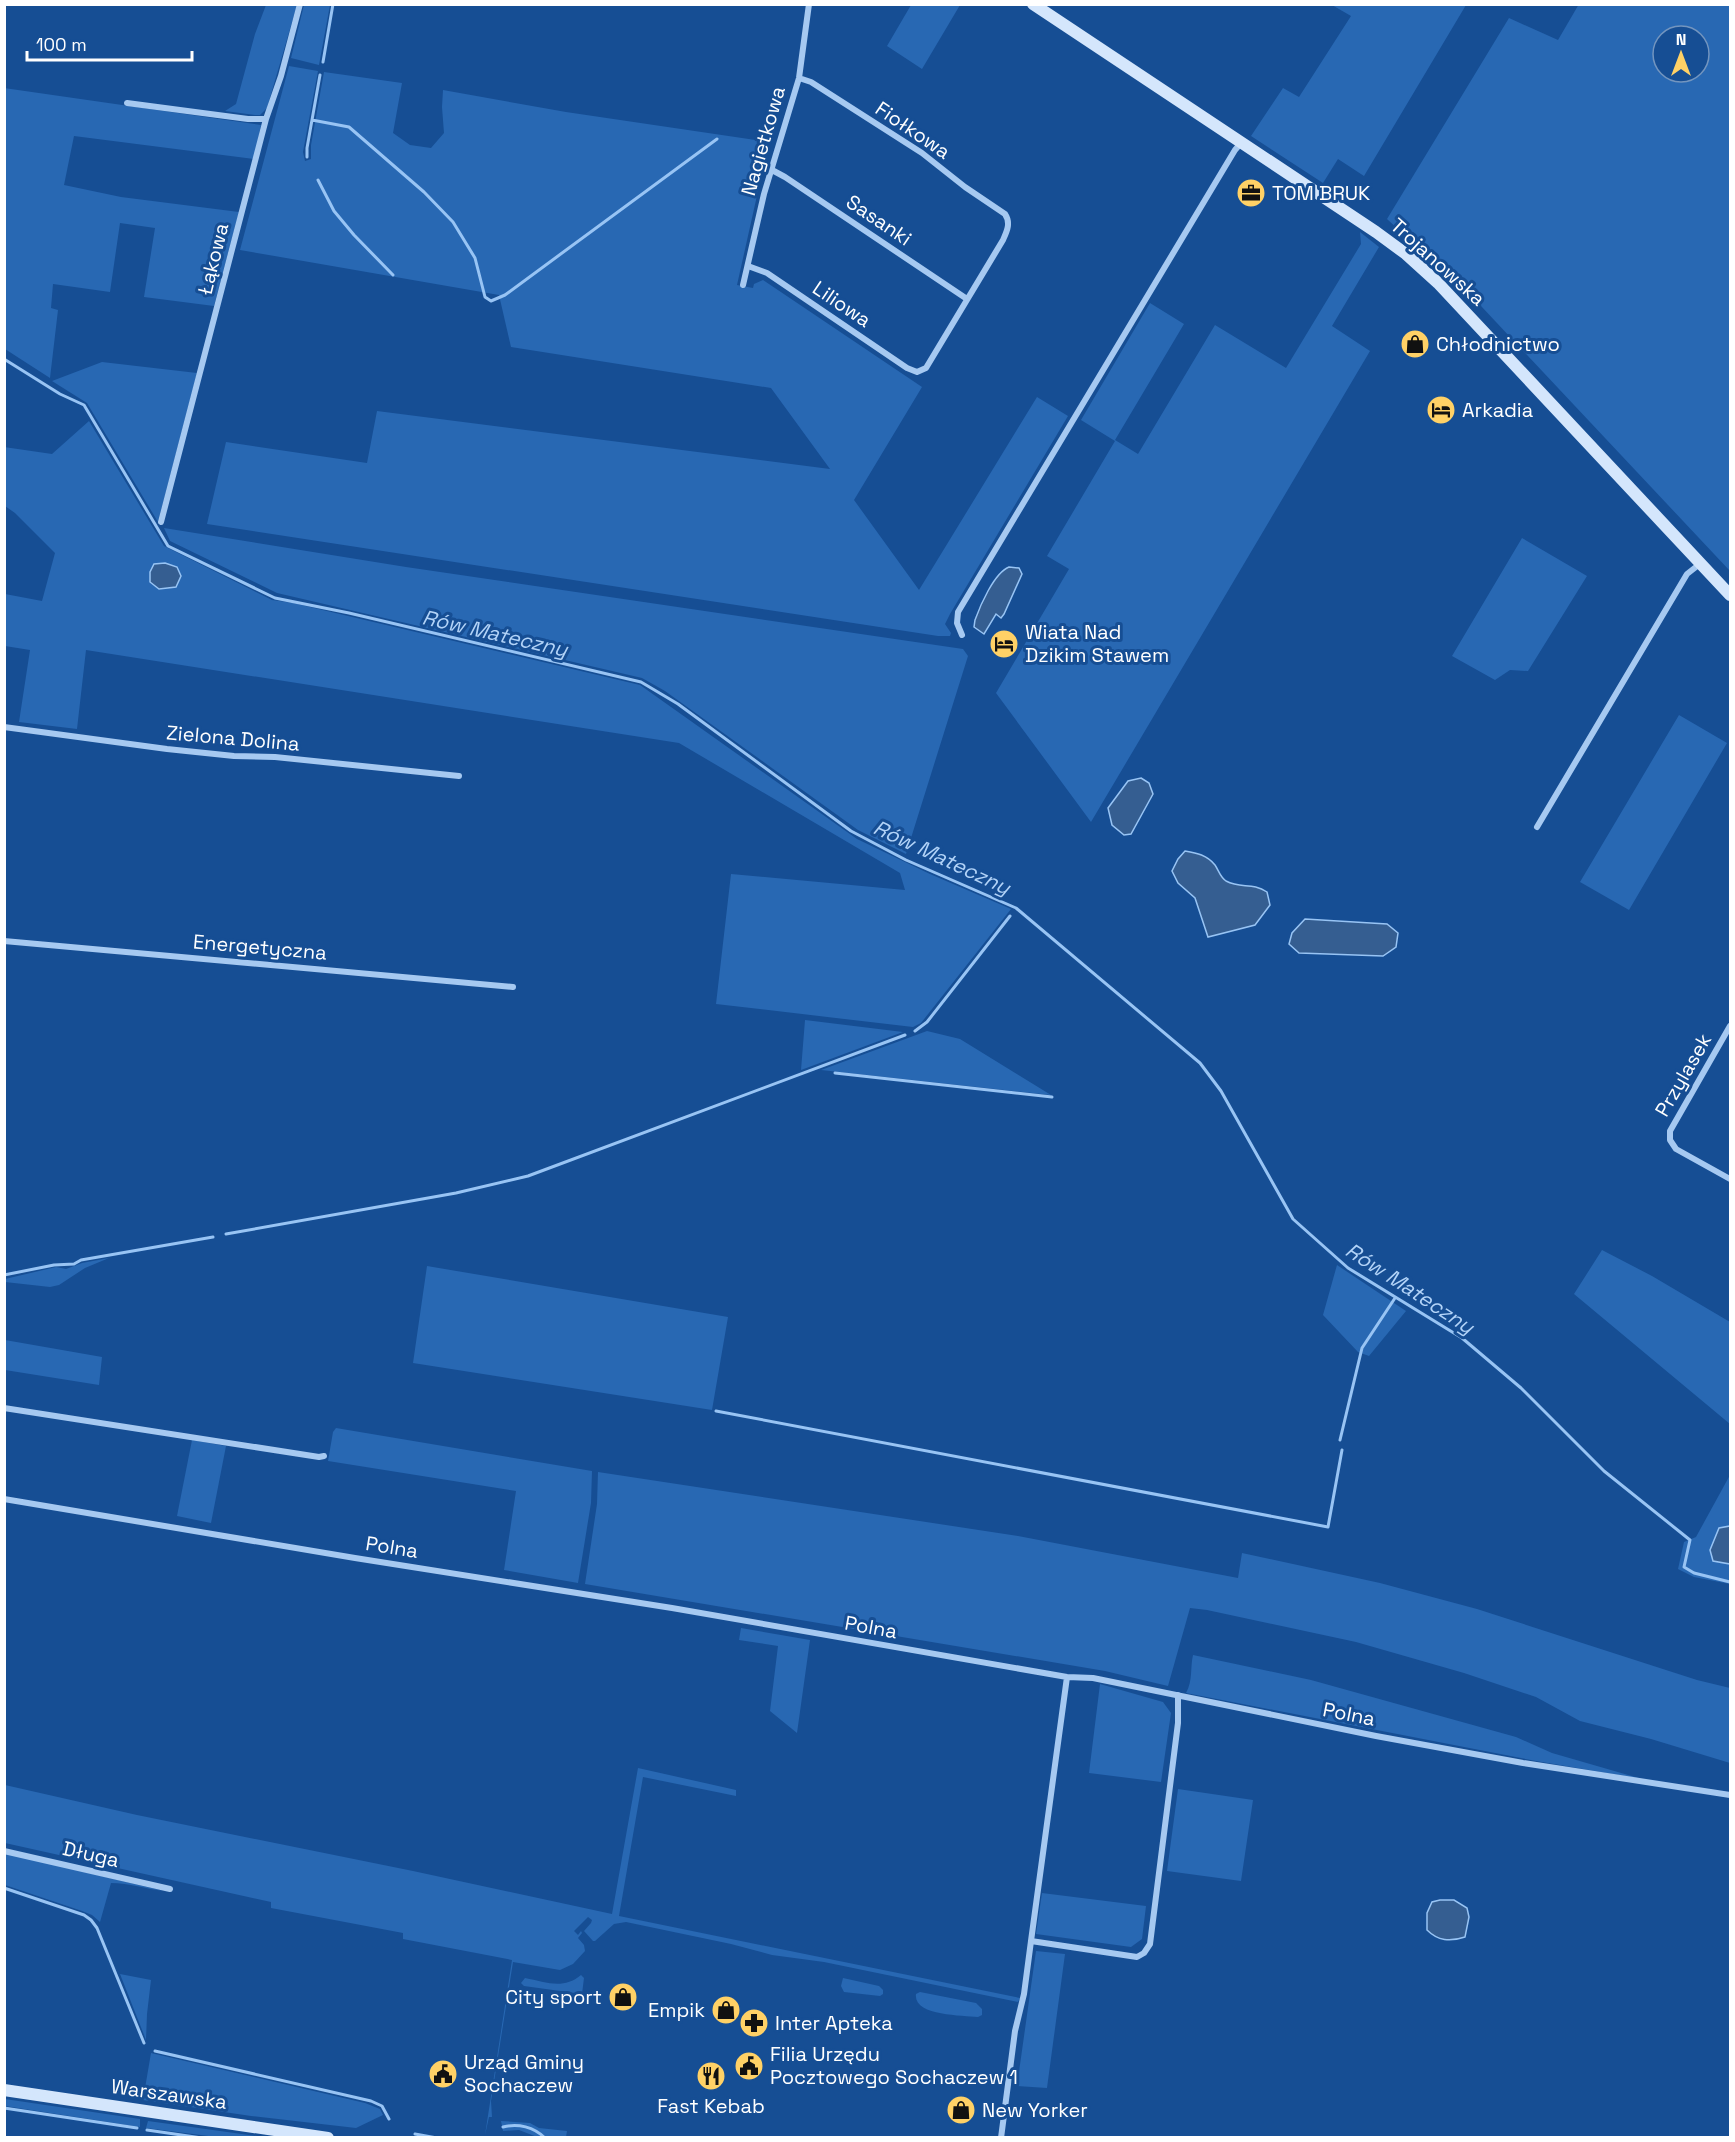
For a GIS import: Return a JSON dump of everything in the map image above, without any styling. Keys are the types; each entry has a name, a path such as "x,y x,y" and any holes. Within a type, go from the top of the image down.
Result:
{"street":[{"name":"Łąkowa","path":"161,522 266,119 279,84 300,4"},
{"name":"Nagietkowa","path":"743,285 764,194 799,78 809,4"},
{"name":"Trojanowska","path":"1033,4 1406,254 1438,283 1731,595"},
{"name":"Fiołkowa","path":"799,78 811,82 922,153 965,187 1005,214 1009,220 1004,240 967,299"},
{"path":"128,103 248,119 266,119"},
{"path":"962,635 957,623 958,612 1235,150 1242,143"},
{"name":"Sasanki","path":"772,170 967,299"},
{"name":"Liliowa","path":"747,266 767,273 907,368 917,372 926,368 967,299"},
{"path":"1537,827 1687,574 1701,563"},
{"name":"Zielona Dolina","path":"4,727 167,749 234,756 275,757 459,776"},
{"name":"Energetyczna","path":"4,941 513,987"},
{"name":"Przylasek","path":"1731,1026 1670,1131 1670,1140 1676,1149 1731,1179"},
{"path":"4,1408 324,1456"},
{"name":"Polna","path":"4,1499 672,1608 1067,1677 1093,1678 1511,1761 1731,1795"},
{"path":"1001,2138 1015,2031 1024,1994 1067,1677"},
{"path":"1031,1941 1137,1957 1144,1953 1150,1944 1178,1723 1178,1695"},
{"name":"Długa","path":"4,1851 170,1889"},
{"name":"Warszawska","path":"4,2090 328,2138"}],"shaded area":[{"path":"1579,4 1730,5 1730,571 1481,306 1387,219 1509,18 1558,40"},
{"path":"266,5 297,5 267,108 260,115 225,111 236,104 255,34"},
{"path":"304,5 330,5 319,65 291,58"},
{"path":"911,5 960,5 922,69 887,46"},
{"path":"1332,5 1466,5 1364,176 1338,159 1323,183 1251,136 1283,88 1299,97 1351,16"},
{"path":"289,66 318,71 303,152 305,161 311,159 311,145 324,72 402,83 393,133 410,145 431,148 444,133 443,90 566,112 769,142 737,285 753,288 754,284 763,280 922,387 854,500 919,590 1037,397 1068,416 950,614 945,624 951,633 950,636 207,524 226,442 367,463 377,411 830,469 771,388 511,347 499,295 240,250"},
{"path":"4,88 261,125 254,159 74,136 64,185 121,197 239,212 214,306 144,297 155,228 120,223 110,292 53,284 51,308 58,310 50,378 5,349"},
{"path":"1360,232 1379,247 1332,326 1370,351 1091,822 996,693 1069,569 1047,556 1115,441 1081,420 1150,303 1184,324 1115,440 1138,454 1215,325 1286,368 1361,244"},
{"path":"102,362 197,373 158,522 87,403 52,381"},
{"path":"89,421 164,546 272,600 293,603 640,685 857,839 1011,909 921,1023 913,1027 716,1004 731,874 905,890 900,873 679,743 86,650 77,729 19,722 30,650 5,646 5,594 42,601 55,553 5,506 4,447 52,454"},
{"path":"164,528 406,567 963,649 968,656 906,854 858,830 665,691 642,678 277,593 170,541"},
{"path":"1522,538 1587,576 1528,671 1510,670 1495,680 1452,656"},
{"path":"165,563 177,567 181,576 176,587 159,589 150,582 150,572 154,564"},
{"path":"1009,567 1019,568 1022,574 1004,614 1001,618 996,614 984,634 974,627 975,620 993,583 1003,570"},
{"path":"1679,715 1727,743 1629,910 1580,882"},
{"path":"1141,778 1149,783 1153,794 1131,834 1124,835 1112,825 1108,808 1128,781"},
{"path":"1185,851 1209,859 1226,881 1256,887 1267,892 1270,905 1255,925 1208,937 1195,898 1178,883 1172,871"},
{"path":"1305,919 1387,924 1398,933 1396,947 1383,956 1299,953 1289,944 1292,933"},
{"path":"805,1020 903,1032 801,1070"},
{"path":"927,1031 960,1039 1051,1095 821,1070"},
{"path":"1602,1250 1652,1276 1730,1322 1730,1424 1574,1294"},
{"path":"109,1258 85,1268 59,1285 50,1287 5,1282 5,1279 56,1267 66,1269 82,1263"},
{"path":"1337,1265 1406,1311 1369,1356 1358,1352 1323,1315"},
{"path":"427,1266 728,1317 712,1410 413,1363"},
{"path":"5,1340 102,1357 99,1385 5,1370"},
{"path":"336,1428 592,1471 591,1503 578,1583 504,1570 516,1491 328,1461 333,1432"},
{"path":"192,1440 226,1446 211,1523 177,1516"},
{"path":"598,1472 1018,1536 1238,1578 1242,1553 1380,1583 1477,1609 1697,1680 1730,1688 1730,1763 1651,1739 1580,1721 1536,1697 1464,1673 1356,1642 1207,1610 1190,1608 1168,1686 1105,1671 585,1584 597,1504"},
{"path":"1730,1475 1730,1584 1694,1577 1678,1569 1684,1542 1696,1537"},
{"path":"1730,1526 1730,1564 1713,1561 1710,1550 1719,1528"},
{"path":"741,1628 810,1640 797,1733 770,1711 778,1646 739,1640"},
{"path":"1193,1655 1311,1680 1516,1737 1552,1753 1642,1779 1536,1761 1186,1693"},
{"path":"1100,1684 1163,1702 1171,1713 1161,1782 1089,1773"},
{"path":"638,1768 736,1790 736,1796 643,1777 619,1916 1020,1998 1018,2002 824,1962 772,1955 626,1922 614,1924 593,1941 584,1931 592,1920 588,1917 574,1931 578,1935 581,1931 578,1938 584,1945 585,1951 573,1964 560,1970 513,1962 491,2101 492,2117 489,2117 485,2135 512,1960 403,1939 403,1933 271,1908 271,1902 5,1843 5,1785 137,1815 612,1914"},
{"path":"1178,1789 1253,1800 1241,1881 1167,1871"},
{"path":"5,1853 164,1891 111,1883 100,1922 92,1915 82,1911 5,1885"},
{"path":"1042,1893 1146,1906 1142,1939 1131,1947 1036,1934"},
{"path":"1454,1900 1467,1908 1469,1917 1465,1937 1454,1940 1444,1939 1427,1930 1427,1913 1432,1902"},
{"path":"1036,1951 1065,1954 1047,2088 1017,2086"},
{"path":"120,1974 151,1980 146,2040"},
{"path":"581,1975 584,1978 582,1994 524,1986 521,1983 525,1978 561,1984"},
{"path":"843,1978 879,1986 883,1994 880,1996 844,1992 841,1986"},
{"path":"920,1992 976,2003 982,2009 982,2015 978,2017 961,2016 930,2010 922,2007 917,2001 916,1994"},
{"path":"151,2053 365,2103 380,2109 383,2115 356,2128 143,2100"},
{"path":"5,2099 140,2119 140,2127 5,2106"},
{"path":"148,2121 264,2137 216,2137 146,2128"},
{"path":"501,2121 530,2123 539,2128 567,2131 566,2137 537,2137 519,2130 503,2131"}],"waterway":[{"path":"323,62 333,4"},
{"path":"307,157 320,75"},
{"path":"312,120 349,127 424,192 453,222 475,258 485,297 491,301 505,295 717,139"},
{"path":"318,180 334,211 393,275"},
{"name":"Rów Mateczny","path":"4,359 60,394 84,405 168,546 275,598 349,613 641,682 678,704 851,831 906,860 1016,908 1200,1063 1221,1091 1293,1219 1348,1268 1462,1338 1521,1388 1604,1471 1690,1540 1684,1567 1694,1573 1730,1582"},
{"path":"915,1031 927,1022 1010,916"},
{"path":"226,1234 456,1193 528,1176 905,1035"},
{"path":"835,1073 1052,1097"},
{"path":"4,1275 213,1237"},
{"path":"1340,1440 1362,1348 1395,1298"},
{"path":"716,1411 1328,1527 1342,1450"},
{"path":"4,1888 84,1915 91,1920 97,1928 144,2043"},
{"path":"155,2051 371,2101 382,2106 389,2119"},
{"path":"4,2108 137,2128"},
{"path":"503,2127 514,2125 526,2127 545,2138"},
{"path":"147,2130 202,2138"},
{"path":"415,2134 437,2138"}],"place":[{"name":"TOM BRUK","path":"1251,193"},
{"name":"Chłodnictwo","path":"1415,344"},
{"name":"Arkadia","path":"1441,410"},
{"name":"Wiata Nad Dzikim Stawem","path":"1004,644"},
{"name":"City sport","path":"623,1997"},
{"name":"Empik","path":"726,2010"},
{"name":"Inter Apteka","path":"754,2023"},
{"name":"Filia Urzędu Pocztowego Sochaczew 1","path":"749,2066"},
{"name":"Urząd Gminy Sochaczew","path":"443,2074"},
{"name":"Fast Kebab","path":"711,2076"},
{"name":"New Yorker","path":"961,2110"}]}
